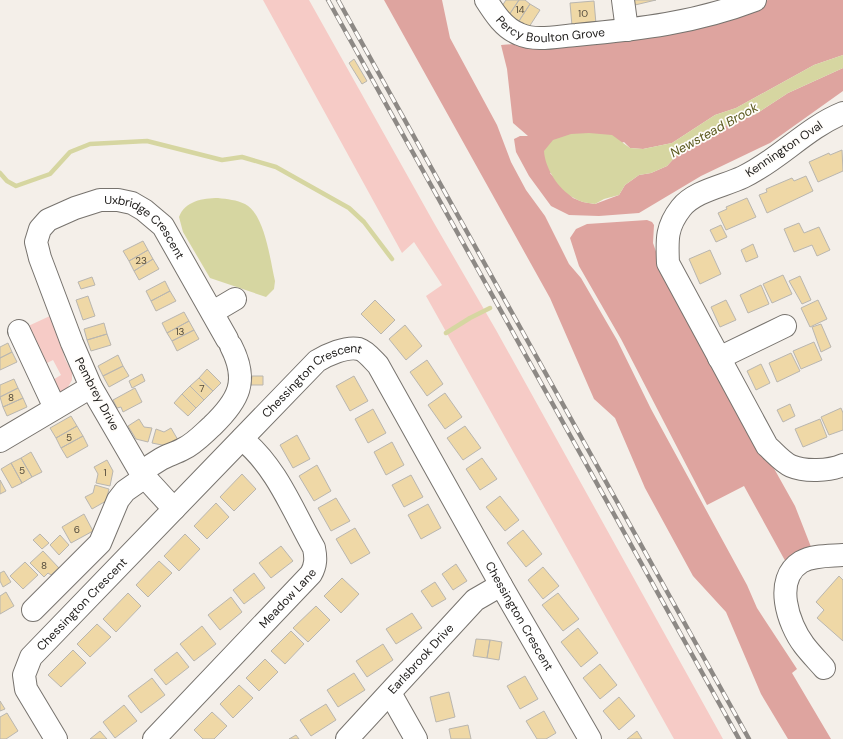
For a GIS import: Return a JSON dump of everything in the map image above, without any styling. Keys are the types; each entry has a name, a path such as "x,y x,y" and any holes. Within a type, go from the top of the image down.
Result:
{"street":[{"name":"Percy Boulton Grove","path":"486,0 506,26 520,35 539,38 627,30 684,22 734,8 754,0"},
{"name":"Percy Boulton Grove","path":"623,0 627,30"},
{"name":"Kennington Oval","path":"843,113 827,120 788,149 744,177 694,198 682,207 670,227 667,239 668,263 767,446 790,466 820,470 832,469 843,464"},
{"name":"Uxbridge Crescent","path":"33,610 100,543 118,500 125,491 160,459 183,450 194,443 229,409 236,399 241,378 238,362 213,312 163,226 154,216 132,203 118,200 100,200 75,208 48,220 40,229 36,242"},
{"name":"Pembrey Drive","path":"36,242 72,343 91,387 143,475 174,509"},
{"path":"213,312 235,299"},
{"path":"719,358 784,325"},
{"path":"19,331 55,408"},
{"name":"Chessington Crescent","path":"56,739 26,689 24,675 31,657 317,361 331,352 358,349 368,355 378,365 501,585 590,739"},
{"path":"0,441 91,387"},
{"name":"Meadow Lane","path":"154,739 311,574 314,568 316,560 314,548 271,470 256,449 242,439"},
{"path":"824,668 803,644 793,625 786,600 786,583 790,572 802,562 819,556 843,555"},
{"name":"Earlsbrook Drive","path":"347,739 476,600 501,585"},
{"path":"390,693 416,739"}],"shaded area":[{"path":"263,0 309,0 496,330 723,739 674,739 426,296 442,285 414,242 402,253"},
{"path":"384,0 442,0 450,38 497,125 511,162 526,190 545,216 569,264 581,278 617,340 651,409 747,585 757,608 797,669 792,673 831,739 788,739 761,694 726,612 693,576 645,488 615,418 594,399 550,298"},
{"path":"768,0 843,0 843,55 814,65 736,108 715,115 672,143 643,149 630,148 624,142 550,173 573,198 583,202 595,204 619,195 625,185 639,175 651,173 667,166 677,155 725,126 756,114 788,93 843,68 843,91 770,143 701,176 639,213 599,216 569,215 551,206 529,176 516,152 514,139 520,136 528,136 513,123 507,69 501,45 573,39 716,19"},
{"path":"647,220 652,222 654,225 653,243 661,266 795,506 813,552 788,566 744,486 707,505 621,339 579,266 570,238 576,229 587,224"},
{"path":"52,315 65,359 72,372 72,380 68,387 58,394 51,381 61,375 53,360 43,365 24,328"}],"water":[{"path":"843,55 843,68 788,93 756,114 725,126 677,155 667,166 651,173 639,175 625,185 619,195 604,199 595,204 584,202 568,194 553,178 547,164 544,151 553,140 571,134 589,133 612,135 630,148 643,149 672,143 715,115 736,108 814,65"},
{"path":"218,198 245,204 252,209 262,227 269,250 275,281 274,289 266,297 210,278 183,232 179,217 186,207 201,200"}],"building":[{"path":"506,0 519,0 509,15 500,9"},
{"path":"519,0 525,0 530,4 519,21 509,15"},
{"path":"634,0 656,0 635,5"},
{"path":"594,1 596,24 572,26 570,3"},
{"path":"530,4 540,10 529,27 519,21"},
{"path":"354,59 367,81 362,84 349,63"},
{"path":"842,150 843,171 818,182 809,162 829,153 830,155"},
{"path":"806,176 813,191 767,213 759,195 767,192 766,189 792,178 794,181"},
{"path":"747,198 756,217 726,230 718,213 727,209 726,207"},
{"path":"799,223 804,233 819,227 830,250 817,256 812,245 794,252 784,229"},
{"path":"721,225 727,237 716,242 710,230"},
{"path":"143,241 148,250 129,261 123,251"},
{"path":"753,244 758,257 746,262 741,250"},
{"path":"148,250 153,259 134,271 129,261"},
{"path":"710,250 721,274 700,284 689,259"},
{"path":"153,259 159,269 139,280 134,271"},
{"path":"783,275 792,294 772,303 763,284"},
{"path":"800,276 811,300 802,304 789,281"},
{"path":"92,277 95,285 81,289 78,282"},
{"path":"165,281 170,291 151,301 146,291"},
{"path":"761,285 769,304 748,313 740,295"},
{"path":"170,291 176,301 156,311 151,301"},
{"path":"88,296 95,316 83,320 76,300"},
{"path":"375,300 395,320 381,334 361,314"},
{"path":"726,300 736,320 720,327 711,307"},
{"path":"818,300 827,319 810,327 801,308"},
{"path":"184,312 189,321 167,333 162,323"},
{"path":"189,321 194,330 172,341 167,333"},
{"path":"104,323 107,334 87,340 84,329"},
{"path":"821,324 831,347 821,352 812,327"},
{"path":"405,325 422,346 406,360 389,339"},
{"path":"194,330 199,339 177,351 172,341"},
{"path":"107,334 111,345 91,351 87,340"},
{"path":"814,342 822,360 801,369 793,351"},
{"path":"8,343 12,352 0,358 0,347"},
{"path":"12,352 17,362 0,370 0,358"},
{"path":"791,353 800,371 777,382 769,363"},
{"path":"118,355 123,366 103,376 98,366"},
{"path":"427,360 443,384 427,396 410,372"},
{"path":"761,364 770,383 756,390 747,371"},
{"path":"123,366 129,376 109,387 103,376"},
{"path":"207,369 221,383 213,391 199,378"},
{"path":"142,374 145,381 132,388 129,381"},
{"path":"252,376 263,376 263,385 251,385"},
{"path":"354,376 368,401 350,411 336,386"},
{"path":"199,378 213,391 204,400 190,386"},
{"path":"14,379 18,388 0,397 0,385"},
{"path":"190,386 204,400 196,408 182,394"},
{"path":"18,388 23,398 3,407 0,397"},
{"path":"135,388 142,402 123,412 121,407 117,408 113,400"},
{"path":"445,393 462,417 445,429 428,405"},
{"path":"182,394 196,408 188,416 174,403"},
{"path":"23,398 27,407 7,416 3,407"},
{"path":"790,404 795,416 783,422 777,410"},
{"path":"841,408 843,413 843,430 829,435 821,417"},
{"path":"373,409 386,433 368,443 355,419"},
{"path":"71,416 77,426 56,438 50,428"},
{"path":"139,419 144,427 152,428 148,442 136,439 128,426"},
{"path":"820,419 827,437 803,447 795,429"},
{"path":"77,426 83,436 61,448 56,438"},
{"path":"465,426 481,448 463,460 447,438"},
{"path":"171,428 178,440 167,446 152,443 156,429 164,432"},
{"path":"297,435 310,459 293,468 280,445"},
{"path":"83,436 88,446 67,458 61,448"},
{"path":"392,442 404,465 386,475 374,452"},
{"path":"31,452 42,472 32,477 21,458"},
{"path":"21,458 32,477 22,483 11,463"},
{"path":"482,458 497,479 480,490 466,469"},
{"path":"107,460 113,471 110,486 96,483 98,474 94,467"},
{"path":"11,463 22,483 12,488 1,469"},
{"path":"317,465 331,491 314,501 299,476"},
{"path":"242,474 256,489 234,511 220,497"},
{"path":"411,475 423,497 404,507 392,485"},
{"path":"0,480 6,491 0,494"},
{"path":"95,485 109,489 106,501 92,509 85,497 93,493"},
{"path":"500,496 519,520 505,531 486,507"},
{"path":"336,498 350,521 331,531 318,508"},
{"path":"216,503 229,517 207,539 194,526"},
{"path":"428,504 441,528 421,539 408,515"},
{"path":"84,514 93,531 71,543 62,527"},
{"path":"355,528 370,553 351,564 336,539"},
{"path":"523,530 542,554 526,567 507,543"},
{"path":"40,534 49,543 42,549 33,540"},
{"path":"185,534 200,549 179,571 164,556"},
{"path":"60,535 69,545 59,555 50,545"},
{"path":"281,546 293,561 271,578 259,563"},
{"path":"43,551 59,568 51,575 48,573 44,577 30,563"},
{"path":"159,561 172,573 148,597 136,585"},
{"path":"25,562 38,575 23,589 10,576"},
{"path":"456,564 467,581 453,590 442,574"},
{"path":"543,567 559,586 543,599 528,580"},
{"path":"4,571 11,582 3,587 0,581 0,573"},
{"path":"254,573 265,588 244,604 233,590"},
{"path":"839,576 843,580 843,641 817,618 824,610 816,602"},
{"path":"342,578 359,594 341,613 324,596"},
{"path":"435,582 446,599 432,607 421,591"},
{"path":"6,592 14,606 0,614 0,596"},
{"path":"128,593 141,606 116,632 103,619"},
{"path":"558,593 579,619 563,631 542,605"},
{"path":"231,597 242,612 220,630 208,615"},
{"path":"316,606 330,620 308,642 293,628"},
{"path":"412,613 422,628 396,644 386,629"},
{"path":"97,624 111,637 90,657 77,644"},
{"path":"202,626 216,644 194,661 180,644"},
{"path":"578,628 598,653 581,667 561,642"},
{"path":"291,631 304,644 285,664 271,651"},
{"path":"476,639 490,640 487,658 473,656"},
{"path":"490,640 502,642 499,660 487,658"},
{"path":"383,644 393,660 367,677 356,661"},
{"path":"73,650 86,663 61,687 48,675"},
{"path":"177,652 189,667 166,685 154,670"},
{"path":"265,659 278,672 259,691 246,678"},
{"path":"600,664 617,685 600,699 583,678"},
{"path":"354,673 365,690 338,707 327,690"},
{"path":"525,676 538,699 520,709 507,686"},
{"path":"152,678 165,695 141,713 128,696"},
{"path":"239,685 253,698 233,718 220,704"},
{"path":"449,692 455,717 436,722 430,697"},
{"path":"619,697 635,716 619,730 603,711"},
{"path":"0,701 5,709 0,711"},
{"path":"326,704 336,720 311,736 300,720"},
{"path":"124,705 137,721 115,738 103,722"},
{"path":"544,711 556,733 546,739 537,739 526,721"},
{"path":"212,712 227,726 214,739 203,739 194,730"},
{"path":"7,713 18,731 6,739 0,739 0,717"},
{"path":"468,725 471,739 451,739 449,729"},
{"path":"100,731 107,739 90,739"},
{"path":"637,731 642,739 627,739"},
{"path":"296,735 299,739 289,739"}],"waterway":[{"name":"Newstead Brook","path":"0,173 7,181 16,186 50,174 70,152 90,144 147,141 222,160 242,157 276,167 349,208 364,222 392,259"},
{"name":"Newstead Brook","path":"446,333 490,308"}],"railway":[{"path":"328,0 739,739"},
{"path":"338,0 749,739"}]}
